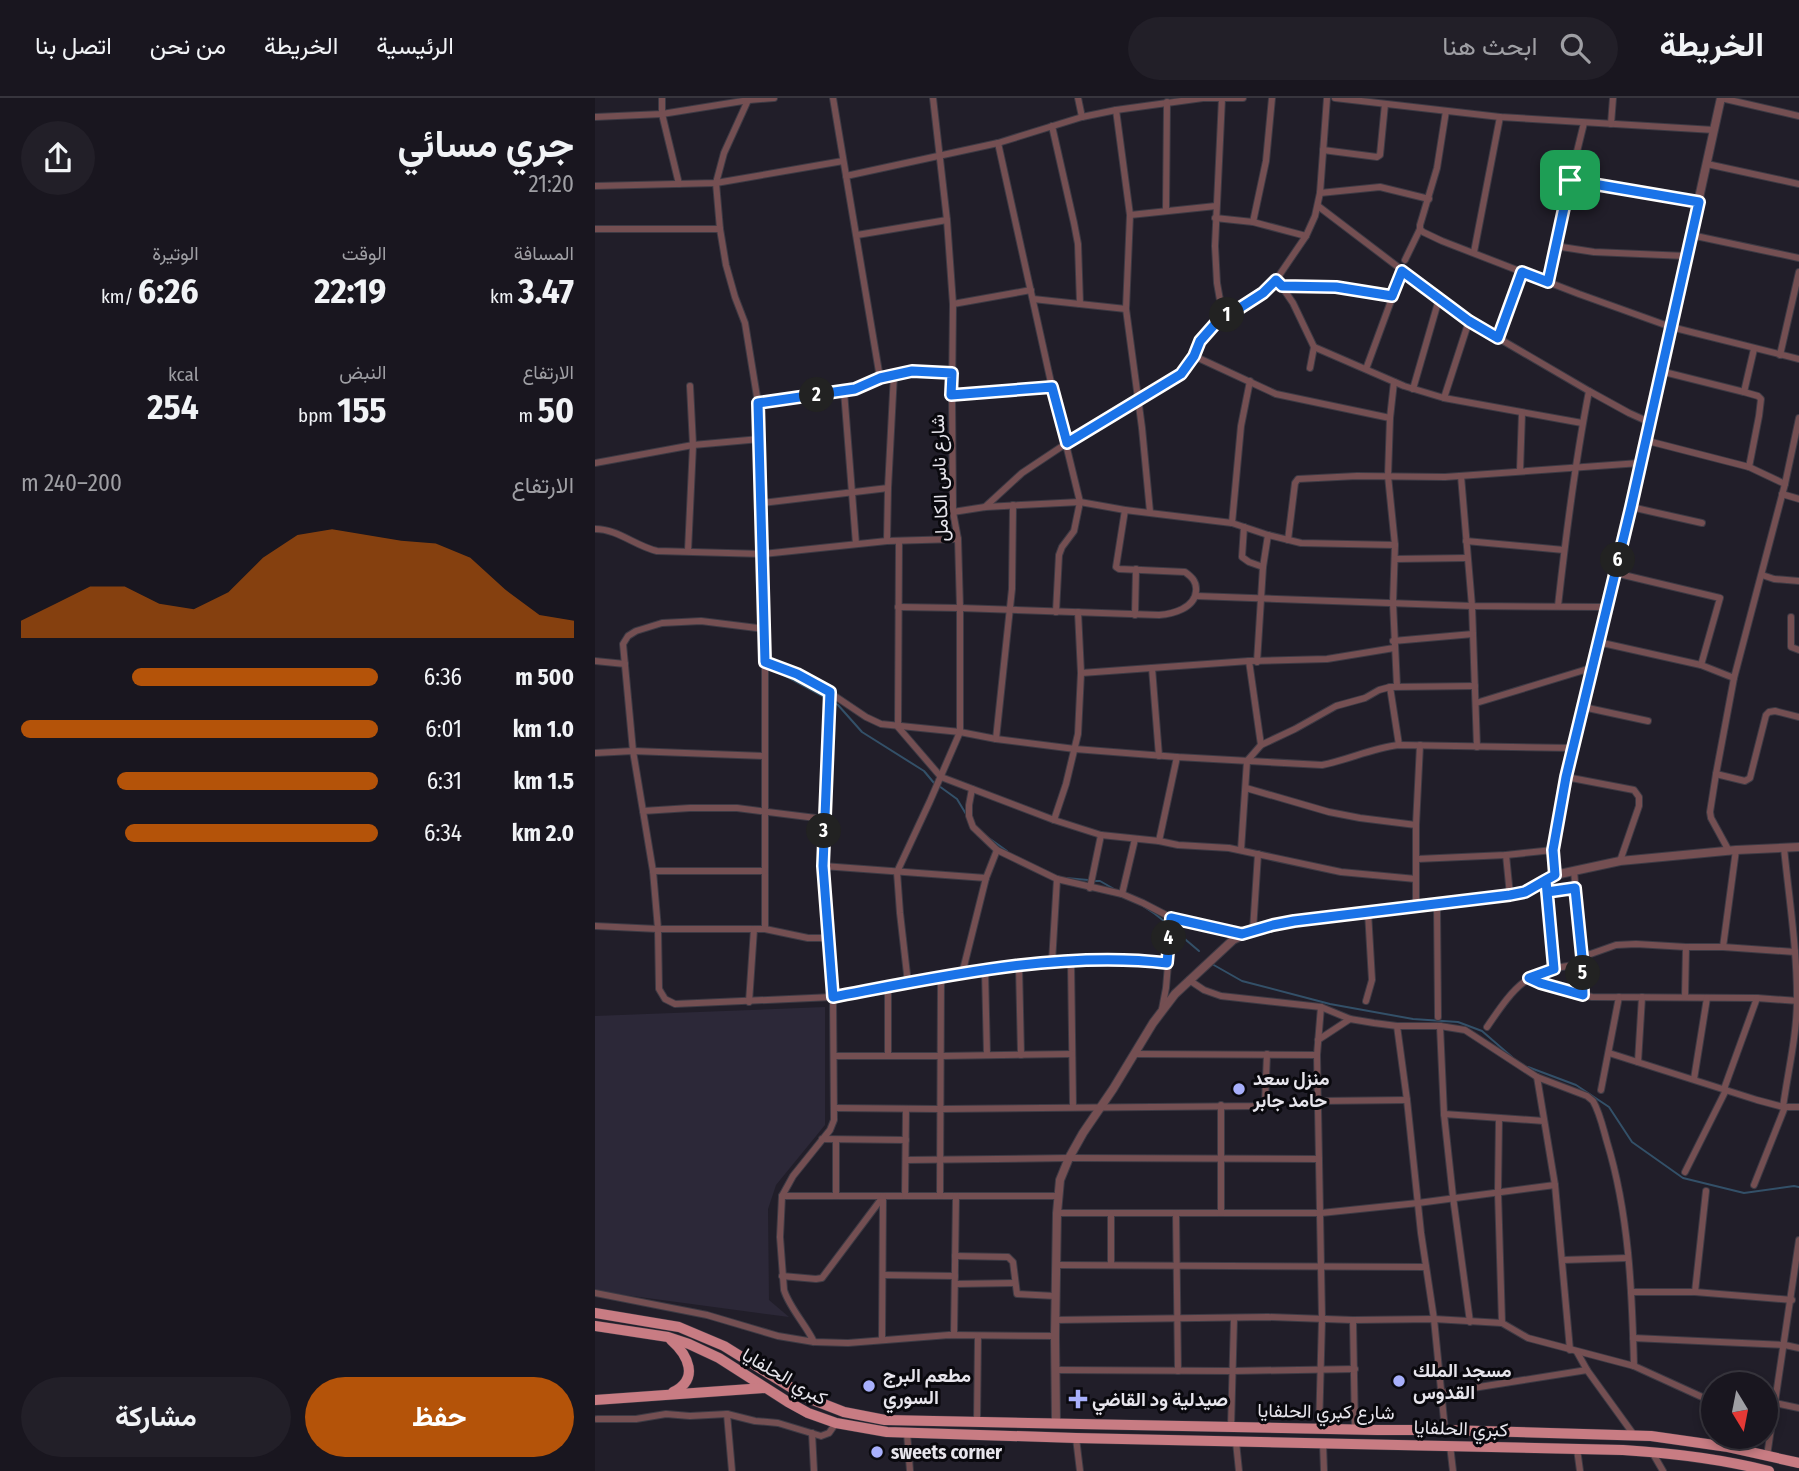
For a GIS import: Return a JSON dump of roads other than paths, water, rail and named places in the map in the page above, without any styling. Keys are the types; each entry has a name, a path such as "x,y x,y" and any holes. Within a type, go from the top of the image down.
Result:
{"main road":[{"name":"شارع كبري الحلفايا","path":"595,1314 680,1327 724,1346 779,1381 827,1406 885,1420 1445,1430 1634,1436 1699,1442"},
{"name":"كبري الحلفايا","path":"595,1326 668,1337 688,1344 719,1358 808,1413 837,1423 887,1432 1652,1452 1696,1456 1729,1465 1769,1471"},
{"path":"668,1337 685,1355 688,1370 681,1388 669,1394"},
{"path":"595,1401 766,1388"},
{"path":"1696,1456 1699,1442"},
{"name":"شارع كبري الحلفايا","path":"1737,1449 1799,1463"}],"street":[{"path":"662,98 662,114 679,184"},
{"path":"595,117 662,114 749,99 774,98"},
{"path":"833,98 880,378"},
{"name":"شارع ناس الكامل","path":"933,98 947,220 953,304 951,395 960,608 960,732"},
{"path":"1078,98 1082,117"},
{"path":"846,176 998,143 1082,117 1116,110 1203,98 1243,98"},
{"path":"1222,98 1215,262 1223,317"},
{"path":"1253,222 1266,161 1272,98"},
{"path":"985,507 1022,473 1181,374 1207,332 1223,317 1263,293 1276,280 1311,228 1318,206 1327,98"},
{"path":"1335,98 1500,117 1714,130"},
{"path":"1429,109 1432,98"},
{"path":"1611,124 1613,98"},
{"path":"1555,875 1553,850 1566,777 1631,507 1721,98 1799,116"},
{"path":"749,99 724,153 716,183 726,265 745,323 758,403 765,629 765,929"},
{"path":"1166,210 1167,102"},
{"path":"1323,150 1379,156 1385,104"},
{"path":"1116,110 1130,215 1126,309 1139,399 1150,512"},
{"path":"1405,260 1420,229 1429,198 1441,151 1446,111"},
{"path":"1474,252 1500,117"},
{"path":"1548,282 1584,123"},
{"path":"1052,126 1078,244 1080,303"},
{"path":"998,143 1080,502 1074,531 1059,555 1056,612"},
{"path":"595,186 716,183 843,161"},
{"path":"1707,164 1799,184"},
{"path":"1570,180 1699,202"},
{"path":"1320,193 1380,187 1429,198"},
{"path":"1130,215 1216,205"},
{"path":"1318,206 1469,321 1589,391 1649,422"},
{"path":"1215,218 1253,222 1305,236"},
{"path":"857,235 947,220"},
{"path":"595,229 720,229"},
{"path":"1420,229 1442,241 1671,327 1799,359"},
{"path":"1691,235 1799,258"},
{"path":"1555,246 1602,252 1686,256"},
{"path":"1366,369 1402,271"},
{"path":"1498,338 1522,272"},
{"path":"1780,355 1799,272"},
{"path":"1276,280 1293,303 1314,347 1310,369"},
{"path":"1282,286 1336,287 1392,296"},
{"path":"953,304 1031,290"},
{"path":"1033,299 1126,309"},
{"path":"1413,389 1439,299"},
{"path":"1444,398 1469,321"},
{"path":"1314,347 1394,382 1444,398 1582,423"},
{"path":"1744,392 1754,349"},
{"path":"1194,356 1283,396 1390,418"},
{"path":"758,403 855,389 880,378 912,371 952,373"},
{"path":"1660,371 1744,392 1761,399 1749,467"},
{"path":"887,541 894,374"},
{"path":"1232,523 1241,426 1250,381"},
{"path":"1394,382 1388,476 1395,545 1392,603 1393,687 1399,745"},
{"path":"688,551 694,445 690,386"},
{"path":"951,395 1052,387"},
{"path":"844,391 856,544"},
{"path":"1558,606 1582,423 1589,391"},
{"path":"1520,471 1522,413"},
{"path":"1723,947 1732,850 1711,818 1710,812 1734,678 1785,484 1799,418"},
{"path":"595,463 694,445 760,439"},
{"path":"1644,440 1749,467 1785,484"},
{"path":"1288,540 1296,480 1461,476 1640,463"},
{"path":"1461,476 1472,606 1477,747"},
{"path":"762,503 888,488"},
{"path":"1782,494 1799,499"},
{"path":"954,512 985,507 1080,502 1232,523 1268,535 1316,544 1395,545"},
{"path":"996,739 1012,589 1013,505"},
{"path":"1631,507 1702,523"},
{"path":"898,607 1135,615 1159,615 1185,608 1196,596 1196,585 1192,576 1185,572 1116,567 1125,510"},
{"path":"1244,527 1242,557 1263,566"},
{"path":"595,529 618,533 657,551 763,554 887,541 958,540"},
{"path":"1261,744 1253,661 1268,535"},
{"path":"899,541 898,727 941,777 1101,835 1241,850 1341,872 1416,879"},
{"path":"1466,541 1564,550"},
{"path":"1395,559 1467,558"},
{"path":"1135,615 1136,569"},
{"path":"1615,573 1720,598 1701,665"},
{"path":"1762,575 1799,581"},
{"path":"1196,596 1472,606 1605,607"},
{"path":"1054,820 1078,734 1081,673 1077,612"},
{"path":"1791,617 1791,647 1799,650"},
{"path":"765,629 701,621 661,623 636,631 628,636 623,644 633,751 653,871 659,989 665,999 675,1004 833,997 941,977 1052,962 1126,960 1167,963"},
{"path":"1081,673 1253,661 1327,659 1394,645 1473,634"},
{"path":"1598,642 1701,665 1734,678"},
{"path":"595,661 625,664"},
{"path":"765,662 797,674 881,724 960,732 1075,749 1322,765 1371,750 1399,745 1573,748"},
{"path":"1152,668 1159,756"},
{"path":"1476,703 1591,668"},
{"path":"1241,850 1247,761 1261,744 1336,706 1365,698 1379,690 1393,687 1475,686"},
{"path":"814,1342 786,1297 780,1237 782,1196 793,1176 830,1130 834,1120 833,997 823,866 830,692"},
{"path":"1583,707 1648,721"},
{"path":"1716,774 1745,781 1750,778 1766,715 1775,711 1799,717"},
{"path":"908,983 897,872 960,732"},
{"path":"1416,907 1420,745"},
{"path":"595,752 764,756"},
{"path":"1159,841 1177,757"},
{"path":"1566,777 1634,790 1639,797 1639,806 1620,862"},
{"path":"1246,788 1329,812 1416,825"},
{"path":"972,789 968,805 973,827 997,850 1057,879 1122,894 1171,918 1242,934"},
{"path":"643,811 737,808 824,819"},
{"path":"1090,888 1101,835"},
{"path":"1122,894 1135,839"},
{"path":"1056,1423 1055,1296 1060,1180 1083,1133 1162,1009 1233,940 1253,930 1294,921 1525,892 1555,875 1620,862 1732,850 1799,847"},
{"path":"1754,1185 1784,1107 1796,1040 1798,1001 1795,914 1784,848"},
{"path":"962,974 986,878 997,850"},
{"path":"1417,859 1553,850"},
{"path":"1253,930 1258,854"},
{"path":"1506,855 1510,895"},
{"path":"823,866 986,878"},
{"path":"653,871 765,871"},
{"path":"1574,871 1583,995"},
{"path":"1052,962 1057,879"},
{"path":"1546,880 1554,969"},
{"path":"1547,892 1575,888"},
{"path":"1437,905 1438,1017"},
{"path":"1366,1001 1372,980 1369,912"},
{"path":"1162,1009 1171,918"},
{"path":"595,926 765,929 808,938 829,938"},
{"path":"749,1002 754,929"},
{"path":"1487,1027 1513,990 1529,978 1616,945 1723,947 1795,952"},
{"path":"1685,997 1686,947"},
{"path":"1071,961 1073,1107"},
{"path":"1019,966 1021,1055"},
{"path":"985,971 987,1055"},
{"path":"940,1196 941,977"},
{"path":"1529,978 1583,995 1798,1001"},
{"path":"1189,980 1204,990 1221,996 1321,1007 1350,1019 1397,1026 1456,1027 1472,1033 1537,1077 1587,1096 1593,1101 1622,1198 1631,1292 1633,1366"},
{"path":"888,986 888,1055"},
{"path":"1601,1090 1619,997"},
{"path":"1638,1062 1642,998"},
{"path":"1694,1079 1707,998"},
{"path":"1685,1171 1725,1089 1757,998"},
{"path":"1319,1429 1322,1319 1317,1055 1321,1007"},
{"path":"1318,1040 1350,1019"},
{"path":"1397,1026 1434,1319 1445,1430"},
{"path":"1440,1026 1444,1114 1470,1322"},
{"path":"1609,1053 1784,1107 1799,1107"},
{"path":"834,1056 1072,1054"},
{"path":"1134,1054 1317,1055"},
{"path":"834,1108 1264,1105 1267,1054"},
{"path":"1537,1077 1555,1185 1573,1351 1634,1436"},
{"path":"1318,1101 1407,1100"},
{"path":"1221,1105 1221,1213"},
{"path":"905,1196 906,1109"},
{"path":"1444,1114 1544,1121"},
{"path":"1499,1118 1497,1192 1502,1324"},
{"path":"822,1139 906,1140"},
{"path":"836,1139 836,1196"},
{"path":"906,1160 1319,1159"},
{"path":"1057,1213 1321,1213 1555,1185"},
{"path":"1695,1292 1706,1191"},
{"path":"782,1196 1058,1196"},
{"path":"782,1276 822,1278 883,1196"},
{"path":"882,1339 883,1196"},
{"path":"954,1335 956,1196"},
{"path":"1111,1213 1111,1265"},
{"path":"1177,1213 1178,1371"},
{"path":"1778,1386 1799,1240"},
{"path":"955,1256 1008,1257 1013,1262 1017,1294 1055,1296"},
{"path":"1562,1261 1628,1258"},
{"path":"1056,1265 1426,1267"},
{"path":"883,1275 1015,1283"},
{"path":"1631,1292 1695,1292 1791,1300"},
{"path":"595,1296 707,1315 778,1336 814,1342 848,1343 954,1335 1055,1336"},
{"path":"1231,1427 1234,1319"},
{"path":"1055,1320 1434,1319 1502,1324 1528,1338 1633,1366 1701,1397"},
{"path":"1353,1320 1355,1430"},
{"path":"978,1336 978,1422"},
{"path":"1633,1338 1785,1345 1799,1348"},
{"path":"1056,1370 1355,1369"},
{"path":"1441,1393 1587,1370"},
{"path":"1778,1404 1799,1408"},
{"path":"597,1419 636,1419 667,1414 727,1415 778,1423 821,1436 829,1433 837,1423"},
{"path":"727,1415 731,1471"},
{"path":"812,1433 814,1471"},
{"path":"907,1433 910,1471"},
{"path":"1076,1438 1080,1471"},
{"path":"1236,1442 1239,1471"},
{"path":"1323,1443 1324,1471"},
{"path":"1450,1445 1453,1471"},
{"path":"1577,1449 1580,1471"},
{"path":"1767,1449 1767,1456"},
{"path":"1652,1452 1663,1471"}],"waterway":[{"path":"769,667 828,699"},
{"path":"833,702 862,732 924,771 934,783"},
{"path":"939,786 957,799 966,814"},
{"path":"986,836 1007,851"},
{"path":"1066,878 1088,880"},
{"path":"1093,881 1100,881 1114,889"},
{"path":"1143,906 1169,925"},
{"path":"1173,929 1199,951"},
{"path":"1212,964 1242,981 1330,1004 1413,1019 1458,1022 1482,1031 1512,1057"},
{"path":"1528,1067 1576,1085 1609,1107 1632,1142 1683,1178 1744,1193 1799,1187"}],"place":[{"name":"منزل سعد حامد جابر","path":"1239,1089"},
{"name":"مسجد الملك القدوس","path":"1399,1381"},
{"name":"مطعم البرج السوري","path":"869,1386"},
{"name":"صيدلية ود القاضي","path":"1078,1399"},
{"name":"sweets corner","path":"877,1452"}]}
